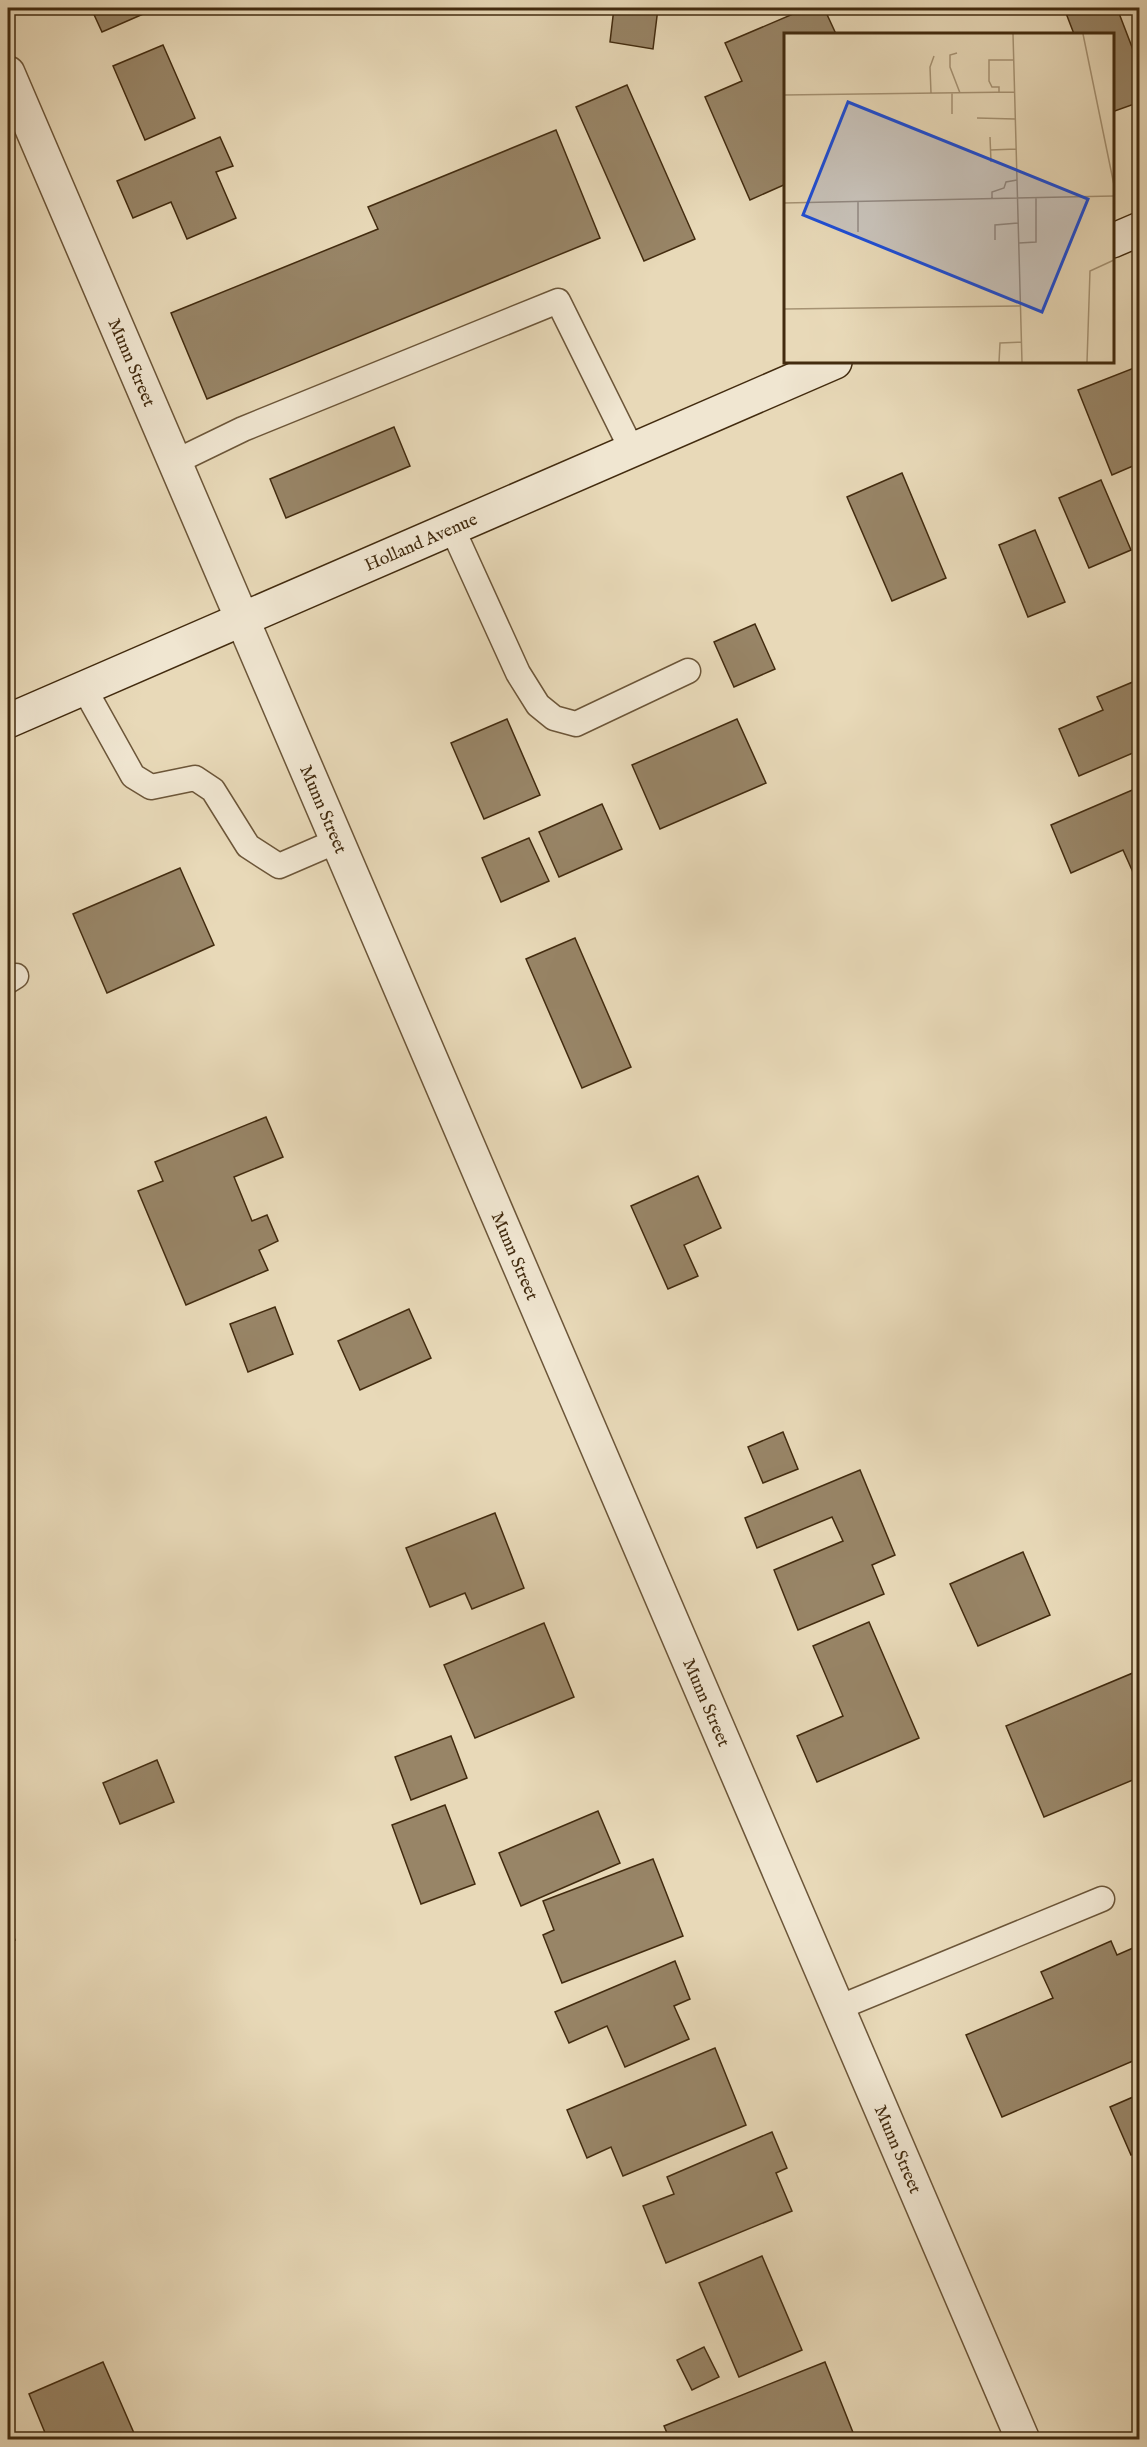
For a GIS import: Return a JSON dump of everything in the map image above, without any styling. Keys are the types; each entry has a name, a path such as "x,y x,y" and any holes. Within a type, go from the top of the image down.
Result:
{"street":[{"name":"Munn Street","path":"8,73 1023,2439"},
{"path":"1114,241 1140,229"},
{"name":"Holland Avenue","path":"8,721 833,363"}],"lane":[{"path":"175,462 243,429 558,301 632,450"},
{"path":"452,528 518,673 538,705 554,718 576,724 688,671"},
{"path":"84,688 133,776 151,787 195,778 213,790 248,846 279,866 337,841"},
{"path":"838,2008 1102,1899"}],"building":[{"path":"91,8 157,8 102,32"},
{"path":"614,8 658,8 653,49 610,42"},
{"path":"807,8 824,8 836,33 784,33 784,185 750,200 705,97 742,81 725,43"},
{"path":"1064,8 1117,8 1140,68 1140,102 1114,111 1114,33 1074,33"},
{"path":"163,45 195,118 145,140 113,66"},
{"path":"627,85 695,239 644,261 576,107"},
{"path":"556,130 600,238 207,399 171,313 378,229 368,207"},
{"path":"220,137 233,166 216,172 236,218 187,239 171,202 133,218 117,181"},
{"path":"1139,366 1140,463 1112,475 1078,390"},
{"path":"394,427 410,466 286,518 270,479"},
{"path":"902,473 946,578 892,601 847,497"},
{"path":"1101,480 1131,550 1089,568 1059,498"},
{"path":"1035,530 1065,602 1028,617 999,545"},
{"path":"755,624 775,669 734,687 714,642"},
{"path":"1140,679 1140,750 1079,776 1059,729 1103,710 1097,697"},
{"path":"507,719 540,795 484,819 451,743"},
{"path":"737,719 766,783 660,829 632,765"},
{"path":"1137,788 1140,794 1140,888 1123,850 1071,873 1051,825"},
{"path":"602,804 622,849 559,877 539,832"},
{"path":"529,838 549,881 501,902 482,858"},
{"path":"180,868 214,945 107,993 73,914"},
{"path":"575,938 631,1067 582,1088 526,959"},
{"path":"266,1117 283,1157 234,1177 252,1221 267,1215 278,1241 259,1250 268,1270 186,1305 138,1191 163,1181 155,1162"},
{"path":"698,1176 721,1228 684,1245 698,1276 668,1289 631,1206"},
{"path":"275,1307 293,1354 248,1372 230,1324"},
{"path":"409,1309 431,1358 360,1390 338,1341"},
{"path":"783,1432 798,1469 763,1483 748,1447"},
{"path":"860,1470 895,1555 872,1565 884,1594 798,1630 774,1570 843,1541 832,1517 757,1548 745,1518"},
{"path":"495,1513 524,1588 472,1609 465,1593 430,1607 406,1548"},
{"path":"1023,1552 1050,1615 978,1646 950,1584"},
{"path":"869,1622 919,1738 817,1782 797,1736 843,1716 813,1646"},
{"path":"544,1623 574,1697 475,1738 444,1665"},
{"path":"1140,1670 1140,1777 1044,1817 1006,1726"},
{"path":"451,1736 467,1778 411,1800 395,1757"},
{"path":"157,1760 174,1802 120,1824 103,1783"},
{"path":"445,1805 475,1884 421,1904 392,1825"},
{"path":"598,1811 620,1863 521,1906 499,1853"},
{"path":"653,1859 683,1936 562,1983 543,1935 554,1930 543,1901"},
{"path":"8,1921 15,1940 8,1943"},
{"path":"1111,1941 1117,1955 1140,1945 1140,2058 1002,2117 966,2035 1053,1998 1041,1972"},
{"path":"675,1961 690,1999 674,2006 689,2039 625,2067 607,2026 569,2043 555,2012"},
{"path":"715,2048 746,2125 623,2176 611,2147 587,2158 567,2110"},
{"path":"1140,2094 1140,2151 1131,2155 1110,2107"},
{"path":"772,2132 787,2168 776,2173 792,2211 666,2263 643,2206 674,2194 667,2177"},
{"path":"762,2256 802,2350 739,2377 699,2283"},
{"path":"704,2347 719,2377 692,2390 677,2360"},
{"path":"103,2362 137,2440 48,2440 29,2394"},
{"path":"825,2362 856,2440 670,2440 664,2426"}]}
